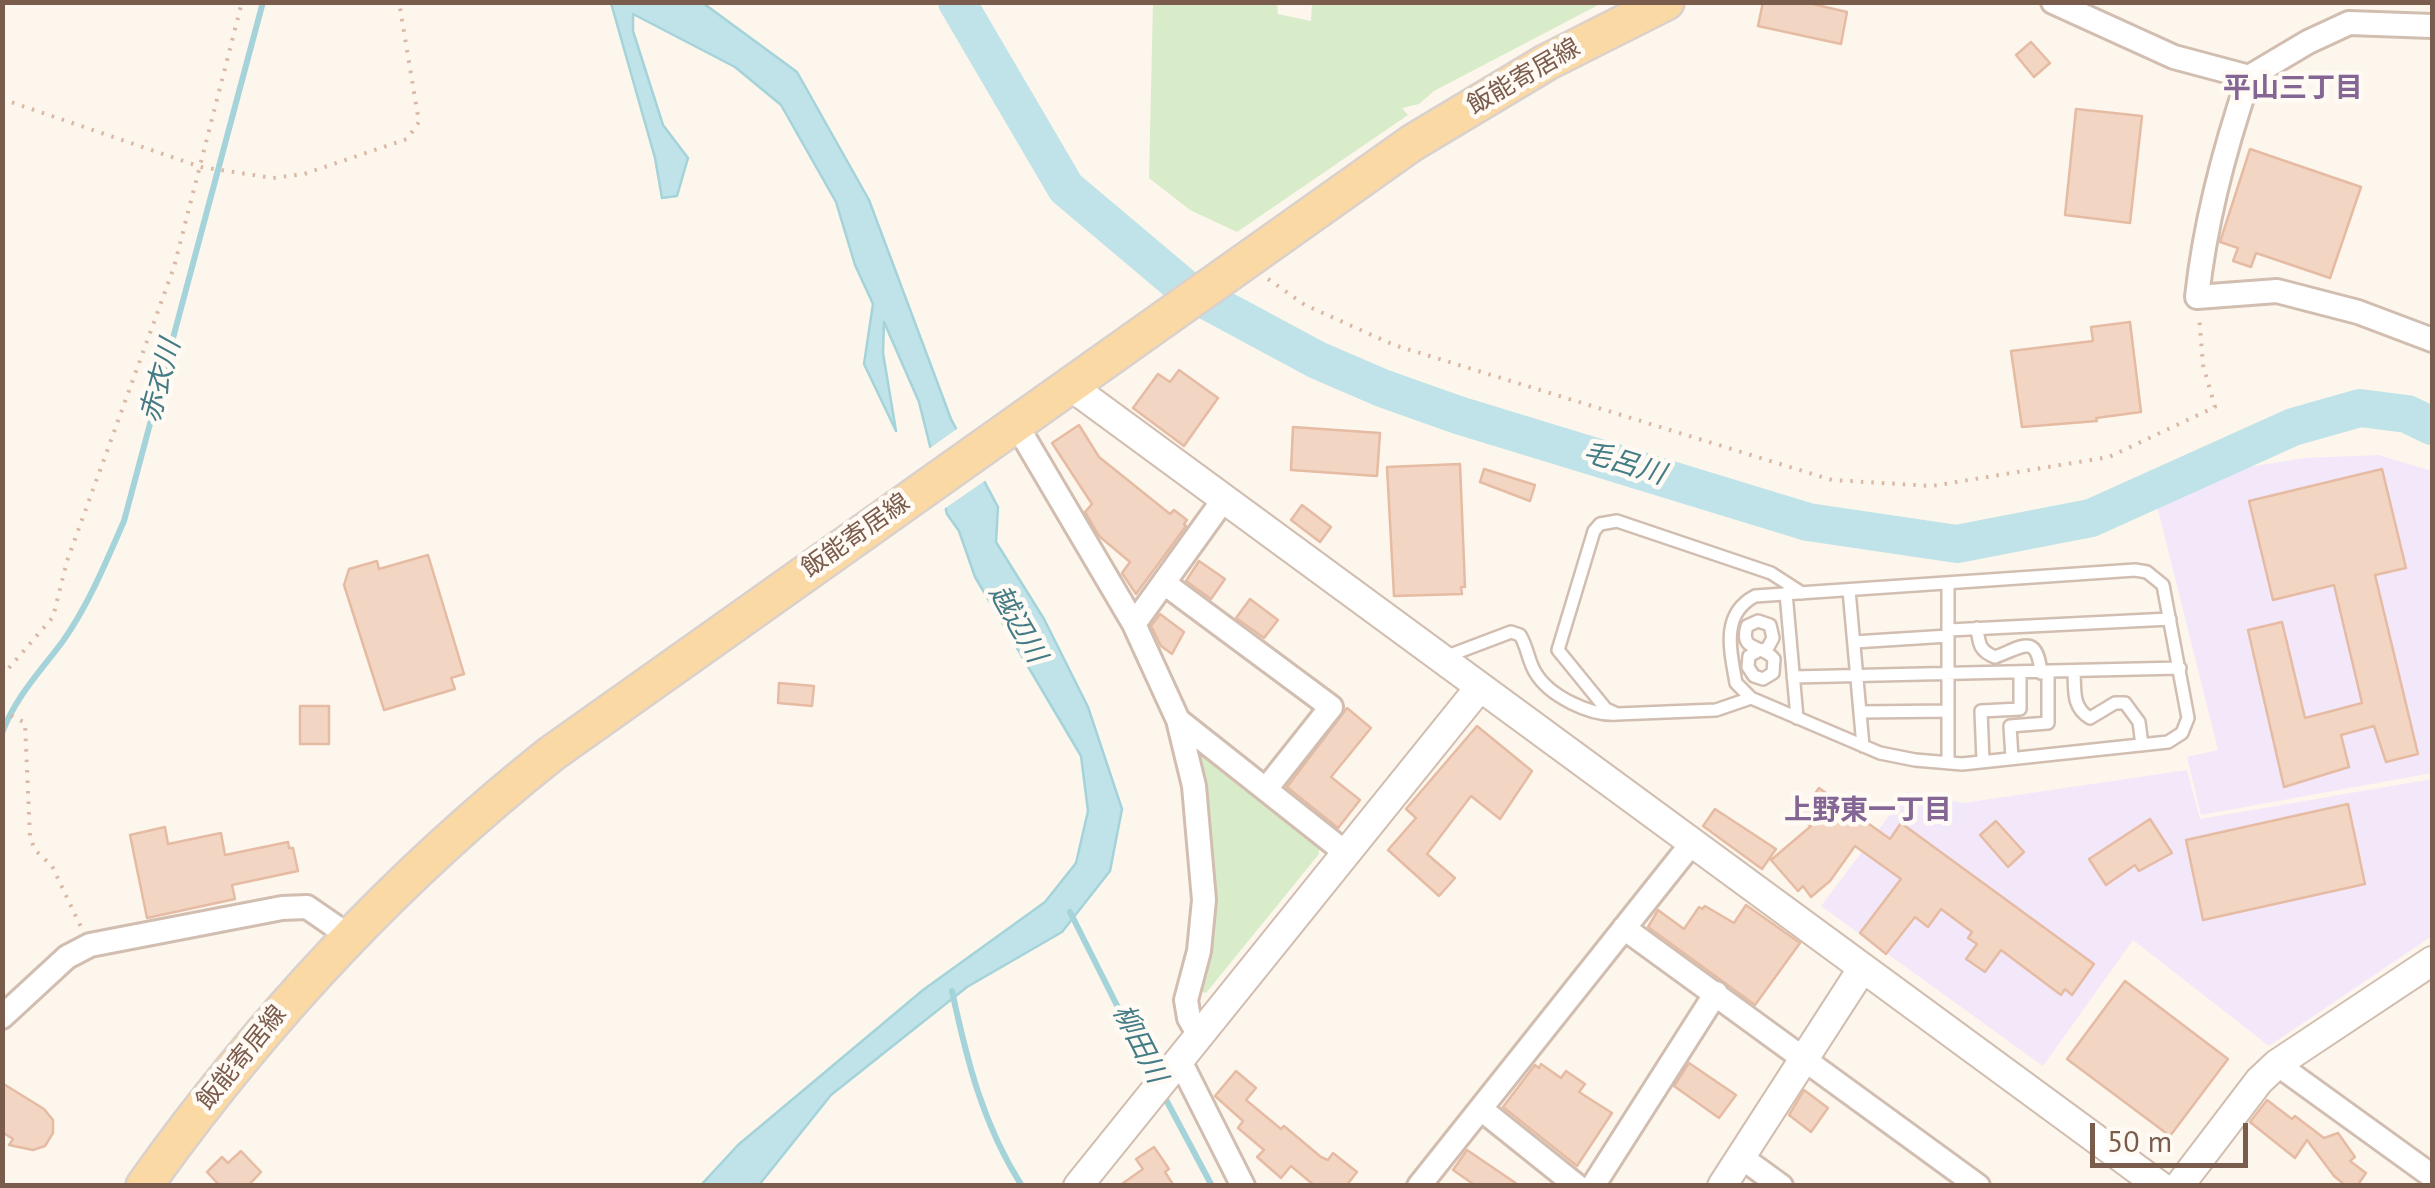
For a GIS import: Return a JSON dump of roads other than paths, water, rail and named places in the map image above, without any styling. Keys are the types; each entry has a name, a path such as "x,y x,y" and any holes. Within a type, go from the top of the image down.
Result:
{"main road":[{"name":"飯能寄居線","path":"144,1186 233,1067 350,936 428,858 526,774 1069,384 1164,318 1248,270 1464,110 1546,62 1666,2"}],"street":[{"path":"2052,2 2174,57 2249,77"},
{"path":"2432,26 2349,23 2249,77 2236,113 2202,257 2197,297 2277,291 2358,312 2432,340"},
{"path":"1069,384 2160,1186"},
{"path":"1006,430 1134,624 1178,720 1194,786 1204,900 1200,950 1186,1000 1200,1037"},
{"path":"1134,624 1224,499"},
{"path":"1164,583 1330,708 1266,790"},
{"path":"1078,1186 1480,687"},
{"path":"1178,720 1346,853"},
{"path":"1419,1186 1692,843"},
{"path":"2,1017 67,957 90,945 282,908 307,907 350,936"},
{"path":"1624,928 1978,1186"},
{"path":"2179,1186 2277,1064 2432,961"},
{"path":"1722,1186 1862,968"},
{"path":"1593,1186 1716,993"},
{"path":"2277,1064 2432,1176"},
{"path":"1177,1065 1243,1186"},
{"path":"1481,1109 1577,1186"},
{"path":"1741,1156 1781,1186"}],"lane":[{"path":"1617,714 1606,709 1558,650 1594,531 1600,524 1617,520 1771,573 1803,593"},
{"path":"2147,572 2163,585 2188,718 2185,727 2176,739 2142,745 1983,762 1914,760 1863,746 1767,706 1751,698 1736,683 1731,622 1742,602 1756,596 1849,590 2147,572"},
{"path":"1948,582 1948,762"},
{"path":"1849,590 1863,746"},
{"path":"1786,594 1796,718"},
{"path":"1756,596 1758,620"},
{"path":"1854,642 1976,628 2170,619"},
{"path":"1760,650 1750,656 1748,667 1754,676 1763,679 1774,673 1772,654 1760,650 1749,646 1744,636 1747,626 1758,620 1765,621 1773,631 1771,644 1760,650"},
{"path":"1976,628 1978,644 1994,657 2026,645 2034,648 2040,658 2048,723 2010,726 2012,758"},
{"path":"1441,658 1511,632 1520,634 1534,671 1555,692 1605,715 1716,710 1751,698"},
{"path":"1793,678 2180,668"},
{"path":"2074,672 2075,701 2080,713 2090,718 2116,703 2125,703 2139,722 2142,745"},
{"path":"1983,762 1981,711 2020,709 2020,674"},
{"path":"1763,679 1767,706"},
{"path":"1862,712 1948,710"}],"water":[{"name":"越辺川","path":"611,3 703,3 797,72 869,200 951,419 998,507 996,542 1044,619 1088,707 1122,809 1110,871 1062,932 967,987 831,1095 759,1185 701,1185 738,1145 923,990 1045,902 1076,863 1088,811 1081,756 975,577 959,531 947,514 919,402 884,322 883,353 896,431 864,364 873,304 855,265 836,202 781,105 735,67 633,14 633,31 663,125 688,158 677,196 662,198 655,158"}],"waterway":[{"name":"赤衣川","path":"2,733 21,696 81,612 124,521 263,2"},
{"name":"毛呂川","path":"957,2 1066,188 1187,290 1317,360 1382,388 1808,522 1957,544 2091,518 2293,427 2360,408 2407,414 2432,426"},
{"name":"柳田川","path":"1070,912 1154,1079"},
{"path":"952,991 978,1092 997,1140 1022,1186"},
{"name":"柳田川","path":"1163,1094 1212,1186"}],"district":[{"name":"平山三丁目","path":"2293,89"},
{"name":"上野東一丁目","path":"1868,811"}]}
